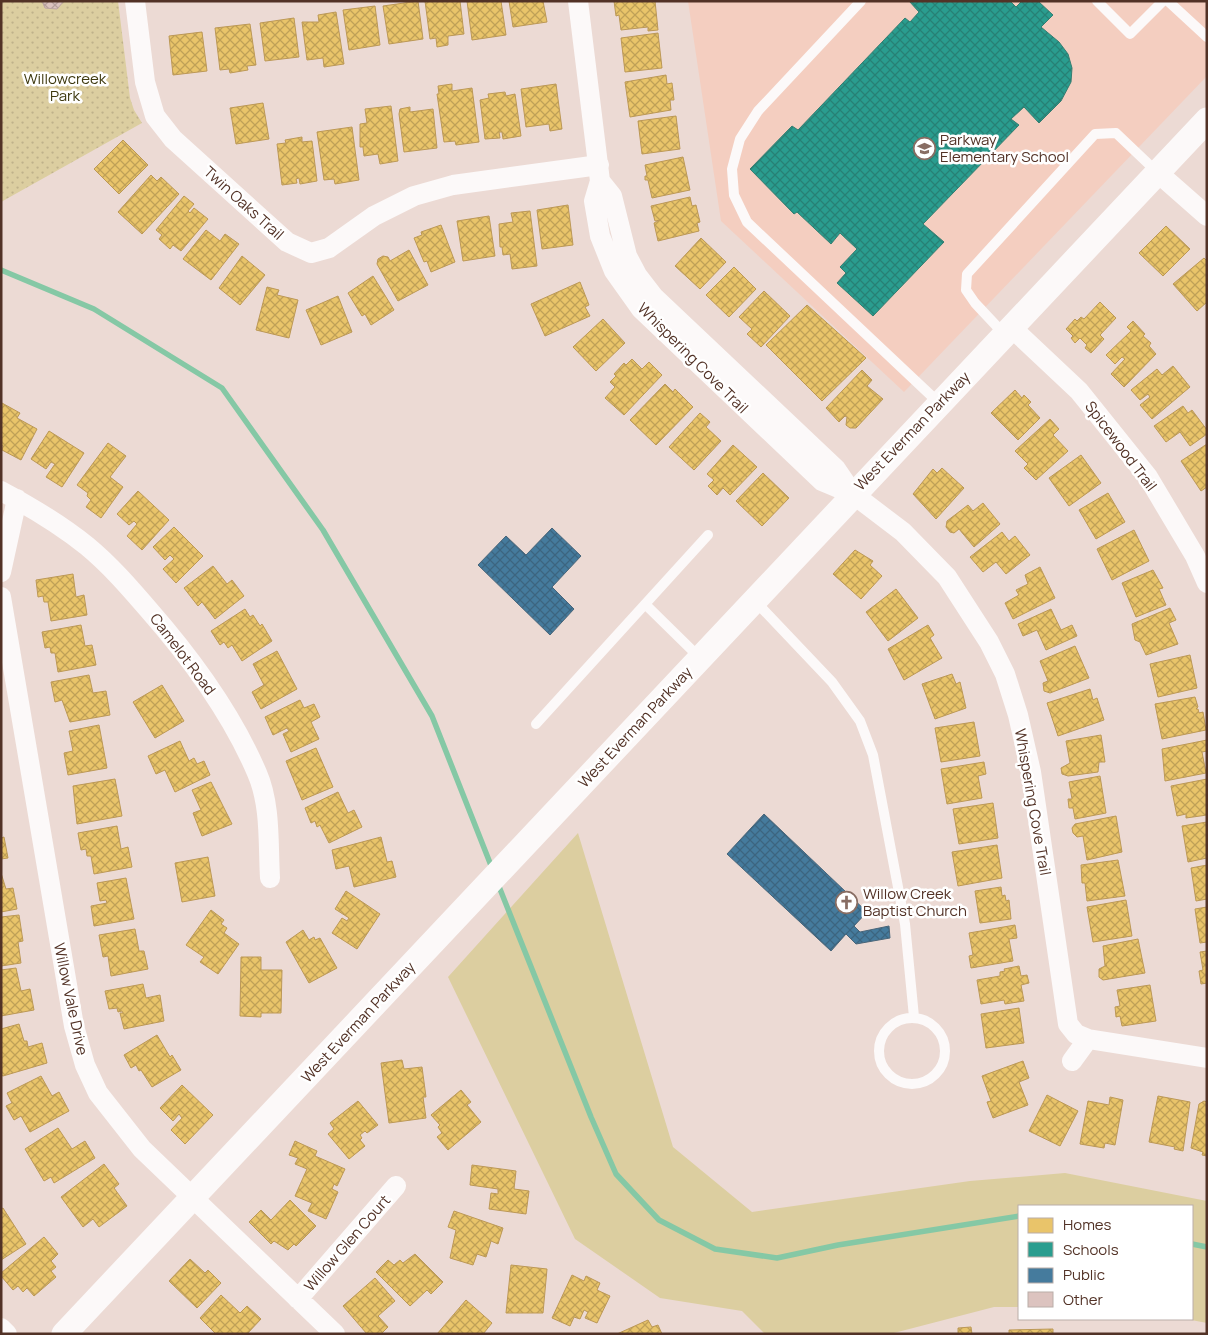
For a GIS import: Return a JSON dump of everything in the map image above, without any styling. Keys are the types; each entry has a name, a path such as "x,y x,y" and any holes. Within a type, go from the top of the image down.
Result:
{"street":[{"name":"Whispering Cove Trail","path":"578,1 599,173 612,196 627,256 636,275 654,297 670,325 785,434 836,469 852,494 903,532 947,577 989,642 1005,674 1018,715 1031,772 1068,1024 1076,1034 1088,1039"},
{"name":"Twin Oaks Trail","path":"139,2 145,82 155,116 173,139 287,242 311,253 329,248 374,216 414,196 453,185 599,173"},
{"name":"West Everman Parkway","path":"64,1334 852,494 1207,120"},
{"path":"1157,172 1207,216"},
{"name":"Spicewood Trail","path":"1008,331 1079,391 1148,477 1195,556 1207,583"},
{"path":"1,572 9,495"},
{"name":"Camelot Road","path":"9,495 58,525 89,547 122,578 180,646 216,697 258,774 266,810 270,878"},
{"name":"Willow Vale Drive","path":"1,597 74,1026 85,1065 98,1092 142,1149 335,1334"},
{"path":"1072,1061 1088,1039 1207,1058"},
{"name":"Willow Glen Court","path":"298,1299 396,1186"},
{"path":"1,1328 7,1334"}],"lane":[{"path":"861,1 758,111 740,139 732,169 734,195 747,222 939,403"},
{"path":"1097,1 1130,34 1163,1"},
{"path":"1168,1 1207,37"},
{"path":"1008,331 974,303 966,290 967,274 1095,134 1116,133 1157,172"},
{"path":"536,724 708,536"},
{"path":"754,600 832,682 860,721 873,755 905,924 914,1017"},
{"path":"646,605 700,658"},
{"path":"904,1017 914,1017 933,1024 943,1038 946,1050 942,1067 933,1077 923,1083 909,1084 890,1076 882,1067 878,1056 883,1033 891,1024 904,1017"}],"shaded area":[{"name":"Parkway Elementary School","path":"688,1 1207,1 1207,76 904,392 721,221"}],"green space":[{"name":"Willowcreek Park","path":"1,1 118,1 130,98 134,110 142,123 1,202"},
{"path":"578,833 673,1147 752,1212 970,1181 1065,1173 1207,1201 1207,1323 1191,1320 1193,1320 1193,1205 1018,1205 1018,1307 994,1307 890,1334 765,1334 742,1311 660,1298 575,1239 448,977"}],"building: Homes":[{"path":"418,1 423,39 389,44 383,6"},
{"path":"425,1 460,1 464,34 448,36 448,45 437,47 436,38 430,39"},
{"path":"467,1 501,1 506,35 472,40"},
{"path":"509,1 543,1 547,22 513,27"},
{"path":"614,1 655,1 658,30 648,31 648,27 621,30 619,15 616,16"},
{"path":"375,6 380,45 349,50 343,10"},
{"path":"336,12 344,64 324,67 323,58 307,60 302,22 319,22 318,15"},
{"path":"294,18 299,57 265,61 260,23"},
{"path":"250,24 256,65 247,66 248,70 230,73 229,69 220,70 215,28"},
{"path":"202,32 207,71 173,75 169,36"},
{"path":"658,33 662,68 625,72 621,38"},
{"path":"666,75 667,84 672,83 674,100 670,100 671,110 630,117 625,82"},
{"path":"452,84 452,91 472,88 479,142 456,145 455,141 444,142 437,94 439,94 438,86"},
{"path":"556,84 562,129 550,131 549,124 526,127 521,89"},
{"path":"505,92 506,96 515,94 521,136 503,139 502,132 499,132 500,138 485,139 480,100 489,98 488,94"},
{"path":"263,103 269,139 236,144 230,108"},
{"path":"391,106 398,161 380,164 378,154 364,156 363,147 360,147 360,124 367,123 365,109"},
{"path":"410,107 410,112 433,109 437,148 404,152 399,114 400,109"},
{"path":"676,116 680,149 642,154 638,121"},
{"path":"352,127 359,180 335,184 334,179 324,180 317,132"},
{"path":"302,137 302,142 312,141 317,181 300,184 299,178 296,179 297,183 282,185 277,144 286,143 285,140"},
{"path":"123,140 148,165 119,194 94,169"},
{"path":"683,157 690,190 652,198 648,180 645,180 645,176 647,176 645,165"},
{"path":"151,175 157,181 161,177 179,194 142,234 118,212"},
{"path":"184,196 194,204 188,211 190,213 194,208 208,219 181,251 173,245 170,249 159,239 162,235 156,230"},
{"path":"690,197 692,206 696,205 700,222 697,223 699,231 658,241 654,223 660,220 655,221 651,206"},
{"path":"568,205 573,245 542,249 537,210"},
{"path":"530,211 537,266 512,269 510,254 503,255 502,247 500,247 499,224 513,222 511,213"},
{"path":"489,216 495,256 463,261 457,221"},
{"path":"441,225 455,262 431,272 427,261 424,262 414,238 422,235 421,232"},
{"path":"1166,226 1190,249 1163,276 1139,253"},
{"path":"206,230 220,241 225,234 239,244 211,280 183,259"},
{"path":"701,238 726,262 700,289 675,266"},
{"path":"409,250 428,285 398,301 377,264 378,259 383,256 388,257 390,261"},
{"path":"242,256 265,275 240,305 219,288"},
{"path":"1204,258 1207,261 1207,302 1197,311 1173,284"},
{"path":"734,267 756,289 729,317 706,295"},
{"path":"373,276 394,310 371,325 365,314 362,316 348,293"},
{"path":"580,282 589,305 585,307 590,316 545,336 531,304"},
{"path":"267,287 279,290 277,295 298,300 289,338 256,330"},
{"path":"764,291 790,316 761,347 747,334 752,329 739,317"},
{"path":"338,296 352,332 321,345 306,310"},
{"path":"1100,302 1116,318 1100,335 1104,339 1091,353 1085,348 1087,345 1080,338 1075,343 1071,338 1073,336 1066,329 1075,319 1077,321 1081,317 1084,319"},
{"path":"807,305 866,358 822,401 766,345"},
{"path":"603,319 625,343 596,371 573,347"},
{"path":"1133,321 1145,334 1143,336 1151,343 1149,346 1156,354 1124,387 1111,374 1125,359 1122,357 1115,364 1106,355 1131,331 1127,327"},
{"path":"632,359 642,369 649,362 662,375 624,415 605,398 615,387 610,382 616,376 614,374 624,363 626,365"},
{"path":"1173,366 1190,387 1152,419 1140,405 1150,397 1148,394 1140,400 1131,390 1157,369 1162,375"},
{"path":"862,370 872,380 867,386 883,399 856,428 850,428 846,425 847,417 845,416 839,422 826,408"},
{"path":"665,384 673,392 675,389 693,407 656,445 630,420"},
{"path":"1015,390 1022,398 1024,395 1031,402 1028,405 1040,418 1018,440 991,413"},
{"path":"2,403 20,413 17,418 37,429 21,460 2,450"},
{"path":"1183,406 1188,413 1192,410 1207,430 1207,434 1190,446 1180,432 1166,442 1154,426"},
{"path":"700,413 710,422 706,427 721,441 694,470 669,447"},
{"path":"1050,419 1059,429 1053,435 1068,451 1036,480 1024,468 1028,464 1015,451"},
{"path":"49,431 84,453 62,487 46,477 55,464 51,462 46,469 31,459"},
{"path":"108,443 126,456 110,477 123,487 101,518 86,507 91,500 87,496 88,493 77,485"},
{"path":"1207,444 1207,487 1201,491 1181,461"},
{"path":"733,445 757,467 730,495 723,488 717,495 708,486 714,480 707,474"},
{"path":"1081,455 1101,483 1069,506 1049,478"},
{"path":"942,468 964,488 936,519 913,494 933,469 937,473"},
{"path":"763,473 789,498 762,526 736,501"},
{"path":"138,491 169,520 142,550 127,536 137,524 134,521 129,525 117,514"},
{"path":"1108,493 1125,522 1096,539 1079,510"},
{"path":"983,503 1000,524 974,547 959,529 954,533 950,532 946,527 947,521 968,505 973,511"},
{"path":"174,527 203,556 176,583 163,569 174,559 170,555 165,560 153,547"},
{"path":"1134,530 1149,561 1112,580 1097,549"},
{"path":"1002,532 1009,541 1015,536 1030,555 1006,574 996,562 983,572 970,557"},
{"path":"855,550 873,561 870,565 882,576 861,599 833,574"},
{"path":"213,566 227,584 232,580 244,596 215,619 202,602 198,606 184,588"},
{"path":"1040,567 1055,598 1013,619 1005,603 1019,595 1016,590 1028,584 1025,575"},
{"path":"1153,570 1163,588 1159,589 1166,605 1136,617 1122,583"},
{"path":"73,574 76,597 84,595 87,615 51,621 48,602 44,602 43,596 38,597 36,580"},
{"path":"896,589 918,618 888,641 866,612"},
{"path":"1170,608 1176,620 1169,623 1178,644 1146,655 1140,642 1135,640 1132,624"},
{"path":"245,609 250,617 253,615 260,626 262,624 272,641 242,661 232,645 228,648 224,642 220,645 211,631"},
{"path":"1051,609 1061,630 1072,625 1077,636 1046,650 1037,630 1023,636 1018,624"},
{"path":"81,625 85,646 92,645 96,665 58,672 55,653 51,653 50,647 45,648 42,632"},
{"path":"928,625 934,635 930,638 942,658 904,680 888,649"},
{"path":"1075,646 1089,678 1050,693 1044,691 1043,683 1048,681 1040,661"},
{"path":"277,651 297,689 261,709 252,692 264,685 253,664"},
{"path":"1190,655 1197,688 1158,697 1150,664"},
{"path":"952,674 956,684 960,682 966,708 935,719 922,684"},
{"path":"89,675 93,693 106,691 110,715 70,722 62,700 55,702 51,682"},
{"path":"162,685 184,721 155,738 133,702"},
{"path":"1090,689 1093,700 1097,698 1104,720 1058,736 1047,703"},
{"path":"1195,697 1198,707 1196,709 1198,709 1199,713 1203,712 1206,730 1162,739 1155,704"},
{"path":"300,700 304,708 314,704 320,717 311,722 319,739 291,752 283,734 289,731 287,728 273,735 265,717"},
{"path":"974,722 980,756 941,762 935,728"},
{"path":"99,725 107,768 68,775 64,753 73,751 69,731"},
{"path":"1101,735 1105,762 1099,762 1098,772 1068,776 1062,774 1061,768 1070,763 1066,741"},
{"path":"1207,740 1207,751 1202,752 1206,773 1165,781 1162,749"},
{"path":"180,741 189,761 194,758 197,764 204,761 210,775 175,792 165,770 156,774 148,756"},
{"path":"316,748 333,787 302,800 286,761"},
{"path":"984,762 986,774 978,776 982,798 947,804 941,769"},
{"path":"1100,776 1106,813 1075,819 1073,808 1069,808 1068,799 1072,799 1069,782"},
{"path":"115,779 122,816 77,824 73,786"},
{"path":"1207,779 1207,815 1186,818 1186,814 1177,816 1171,786"},
{"path":"211,782 232,824 202,836 193,813 201,810 192,790"},
{"path":"338,792 348,813 354,810 362,827 329,843 320,825 317,827 315,821 311,823 305,808"},
{"path":"993,803 998,838 959,844 953,809"},
{"path":"1116,816 1122,852 1087,860 1083,836 1077,837 1073,833 1072,828 1075,824"},
{"path":"1207,822 1207,858 1188,862 1182,826"},
{"path":"117,826 121,849 128,847 132,867 94,874 91,856 87,856 86,849 81,850 78,833"},
{"path":"4,837 8,858 1,859 1,838"},
{"path":"381,837 387,862 392,861 396,877 354,887 349,866 336,869 332,850"},
{"path":"997,845 1002,878 958,886 952,852"},
{"path":"208,857 215,896 182,902 175,863"},
{"path":"1118,860 1125,896 1087,901 1085,883 1082,883 1081,865"},
{"path":"1207,865 1207,899 1196,901 1191,868"},
{"path":"1,873 6,889 13,888 17,909 1,912"},
{"path":"126,878 134,919 94,926 91,906 107,903 106,900 100,901 97,883"},
{"path":"1001,887 1002,896 1005,895 1006,901 1009,900 1011,919 980,923 975,891"},
{"path":"346,891 380,914 357,949 332,933 342,918 347,921 349,918 335,909"},
{"path":"1126,900 1132,936 1093,942 1087,907"},
{"path":"1207,907 1207,942 1200,943 1195,909"},
{"path":"211,910 224,920 221,924 227,928 224,933 239,944 218,974 200,962 204,957 186,945"},
{"path":"19,915 23,941 18,942 21,963 1,966 1,917"},
{"path":"1015,925 1017,938 1009,939 1013,961 971,968 969,956 973,955 969,933"},
{"path":"135,929 139,951 144,951 148,969 111,976 108,956 103,957 99,935"},
{"path":"303,930 309,940 314,937 315,940 320,938 337,968 309,983 286,942"},
{"path":"1138,939 1145,973 1103,980 1099,977 1099,969 1105,966 1103,946"},
{"path":"1207,951 1207,983 1201,984 1199,971 1203,970 1200,952"},
{"path":"241,957 261,957 261,970 282,970 281,1013 261,1013 261,1017 240,1016"},
{"path":"1019,966 1021,976 1027,975 1029,983 1021,985 1024,1001 1005,1004 1004,1000 981,1004 977,980 1000,976 1000,972 1005,971 1004,969"},
{"path":"16,968 21,991 30,989 34,1010 1,1016 1,970"},
{"path":"143,984 146,998 160,995 164,1021 124,1029 120,1013 123,1013 122,1011 118,1012 117,1008 109,1009 105,991"},
{"path":"1150,985 1156,1021 1122,1026 1120,1016 1116,1017 1115,1007 1120,1006 1117,990"},
{"path":"1019,1008 1024,1043 986,1048 981,1014"},
{"path":"19,1024 24,1041 27,1041 28,1047 42,1043 47,1063 3,1076 1,1075 1,1029"},
{"path":"157,1035 170,1057 172,1055 181,1070 152,1087 136,1065 131,1068 124,1055"},
{"path":"402,1060 404,1069 422,1067 426,1097 423,1097 426,1118 389,1123 381,1063"},
{"path":"1023,1061 1029,1078 1019,1082 1028,1105 993,1118 987,1102 991,1101 982,1076"},
{"path":"41,1076 52,1096 59,1092 69,1111 30,1132 21,1116 14,1120 6,1106 12,1103 7,1093"},
{"path":"182,1085 213,1115 185,1144 171,1130 182,1118 179,1114 173,1121 160,1108"},
{"path":"461,1090 471,1102 467,1105 481,1122 448,1150 437,1137 442,1133 438,1127 440,1125 431,1115"},
{"path":"1047,1095 1078,1111 1060,1146 1029,1131"},
{"path":"1158,1096 1190,1102 1183,1151 1174,1149 1175,1147 1149,1142"},
{"path":"1110,1097 1123,1100 1115,1145 1105,1143 1104,1148 1080,1144 1088,1101 1109,1105"},
{"path":"358,1101 378,1125 367,1133 365,1131 360,1135 362,1138 360,1140 365,1146 349,1159 328,1134 334,1129 330,1123"},
{"path":"1204,1101 1207,1102 1207,1156 1202,1155 1203,1152 1191,1148 1199,1104"},
{"path":"58,1128 72,1149 85,1141 95,1158 54,1183 51,1177 44,1181 25,1149"},
{"path":"295,1141 317,1151 315,1156 345,1169 337,1186 334,1184 332,1189 338,1192 326,1219 308,1211 312,1203 295,1196 307,1169 295,1164 298,1158 289,1155"},
{"path":"104,1164 119,1184 114,1188 127,1206 99,1227 93,1219 83,1227 61,1197"},
{"path":"472,1165 516,1171 514,1189 529,1191 526,1214 489,1209 491,1193 498,1194 498,1189 470,1185"},
{"path":"290,1200 316,1226 296,1246 294,1244 288,1250 274,1241 271,1244 249,1222 261,1210 271,1220"},
{"path":"3,1208 26,1244 1,1260 1,1209"},
{"path":"454,1211 503,1228 498,1244 491,1241 486,1257 477,1254 473,1265 450,1258 456,1230 448,1227"},
{"path":"44,1237 58,1254 51,1261 56,1267 51,1271 56,1277 34,1296 27,1288 23,1292 18,1286 13,1290 1,1276 1,1273"},
{"path":"415,1254 443,1282 431,1294 427,1290 410,1306 376,1272 388,1260 394,1265 400,1260 403,1263"},
{"path":"190,1259 205,1273 208,1270 221,1283 197,1308 169,1281"},
{"path":"511,1265 547,1269 543,1313 506,1313"},
{"path":"572,1275 584,1281 586,1276 600,1283 597,1290 610,1296 597,1323 585,1318 588,1312 584,1310 580,1319 574,1317 570,1326 552,1318"},
{"path":"375,1278 395,1301 378,1316 388,1327 381,1334 367,1334 343,1306"},
{"path":"221,1295 240,1313 247,1306 261,1319 247,1334 216,1334 200,1318"},
{"path":"466,1300 492,1323 483,1334 437,1334"},
{"path":"648,1320 652,1327 658,1325 662,1334 617,1334"},
{"path":"971,1327 972,1334 958,1334 958,1328"},
{"path":"1053,1329 1053,1334 1009,1334 1009,1330"}],"building: Schools":[{"path":"909,1 1010,1 1016,7 1022,1 1038,1 1053,15 1041,27 1059,42 1068,54 1072,68 1071,82 1061,101 1039,123 1024,107 1011,119 1019,125 923,224 944,242 873,316 837,283 846,273 840,267 857,249 840,233 831,244 797,212 794,214 750,169 792,126 798,130 905,18 910,22 919,12"}],"building: Public":[{"path":"552,528 581,556 552,587 574,609 550,635 478,565 506,536 526,555"},
{"path":"764,814 867,912 854,926 860,932 889,926 890,938 856,944 846,934 831,951 727,854"}],"building: Other":[{"path":"42,1 64,1 57,9 45,8"}],"waterway":[{"path":"1,270 94,309 222,388 323,530 432,716 492,868"},
{"path":"498,884 591,1117 616,1174 659,1220 715,1249 777,1258 838,1245 1018,1216"},
{"path":"1193,1244 1207,1247"}],"place":[{"name":"Parkway Elementary School","path":"924,148"},
{"name":"Willow Creek Baptist Church","path":"847,902"}]}
